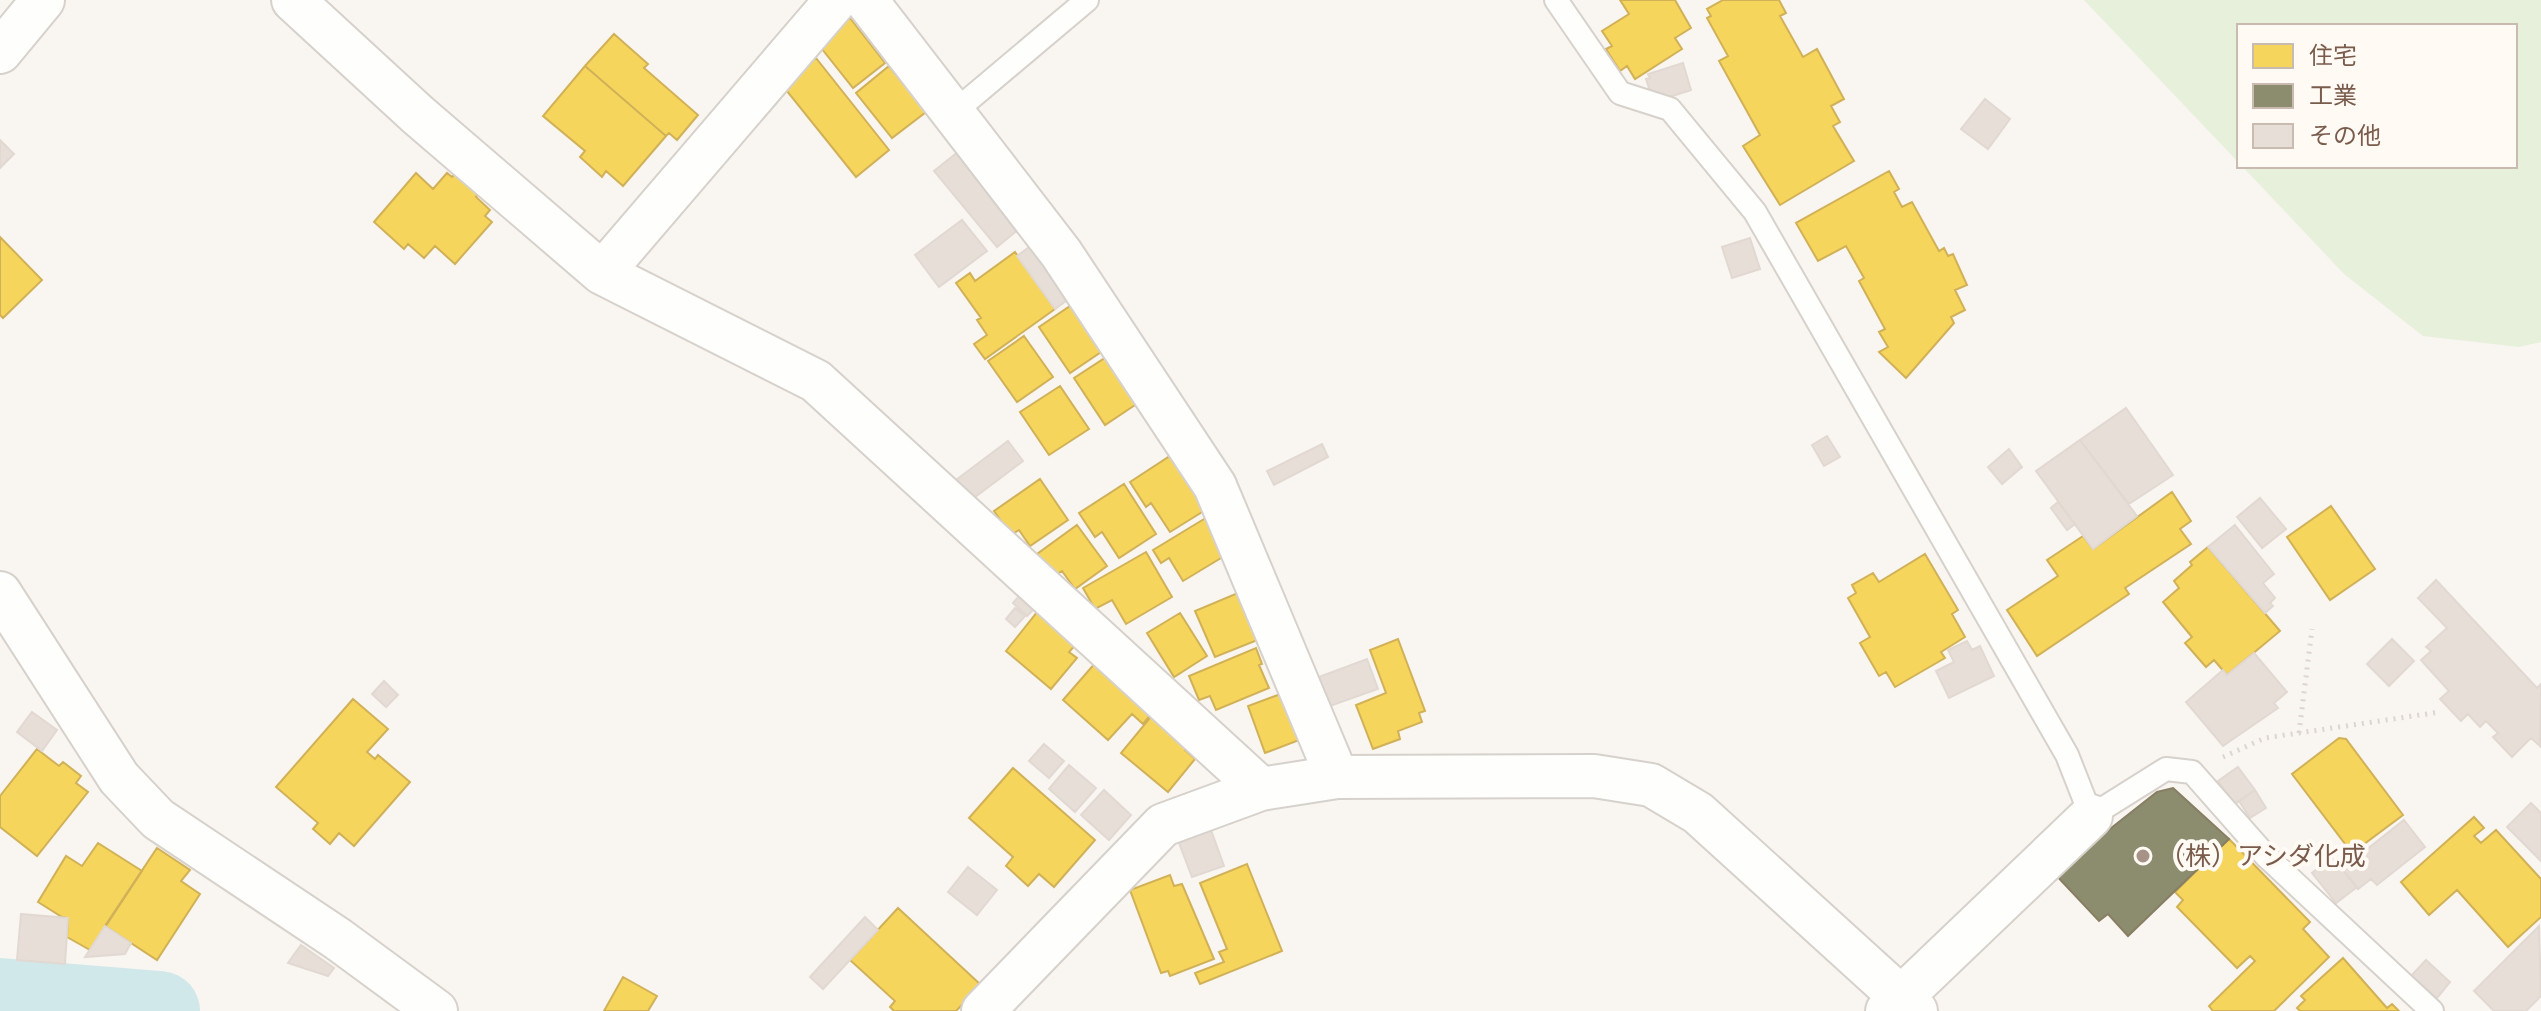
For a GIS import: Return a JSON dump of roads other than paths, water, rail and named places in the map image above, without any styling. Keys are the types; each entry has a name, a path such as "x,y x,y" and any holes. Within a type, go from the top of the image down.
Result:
{"street":[{"path":"0,52 43,0"},
{"path":"293,0 418,115 602,273 816,381 1261,789"},
{"path":"602,273 836,0"},
{"path":"866,0 1061,253 1215,486 1337,777"},
{"path":"0,593 119,778 158,819 338,939 436,1011"},
{"path":"983,1011 1163,825 1261,789 1337,777 1594,776 1651,785 1698,813 1902,1006 2091,816"}],"lane":[{"path":"953,113 1087,0"},
{"path":"1556,0 1620,93 1670,109 1755,212 2067,755 2091,816 2166,769 2192,772 2266,856 2432,1011"}],"waterway":[{"path":"0,998 160,1011"}],"place":[{"name":"（株）アシダ化成","path":"2143,856"}]}
